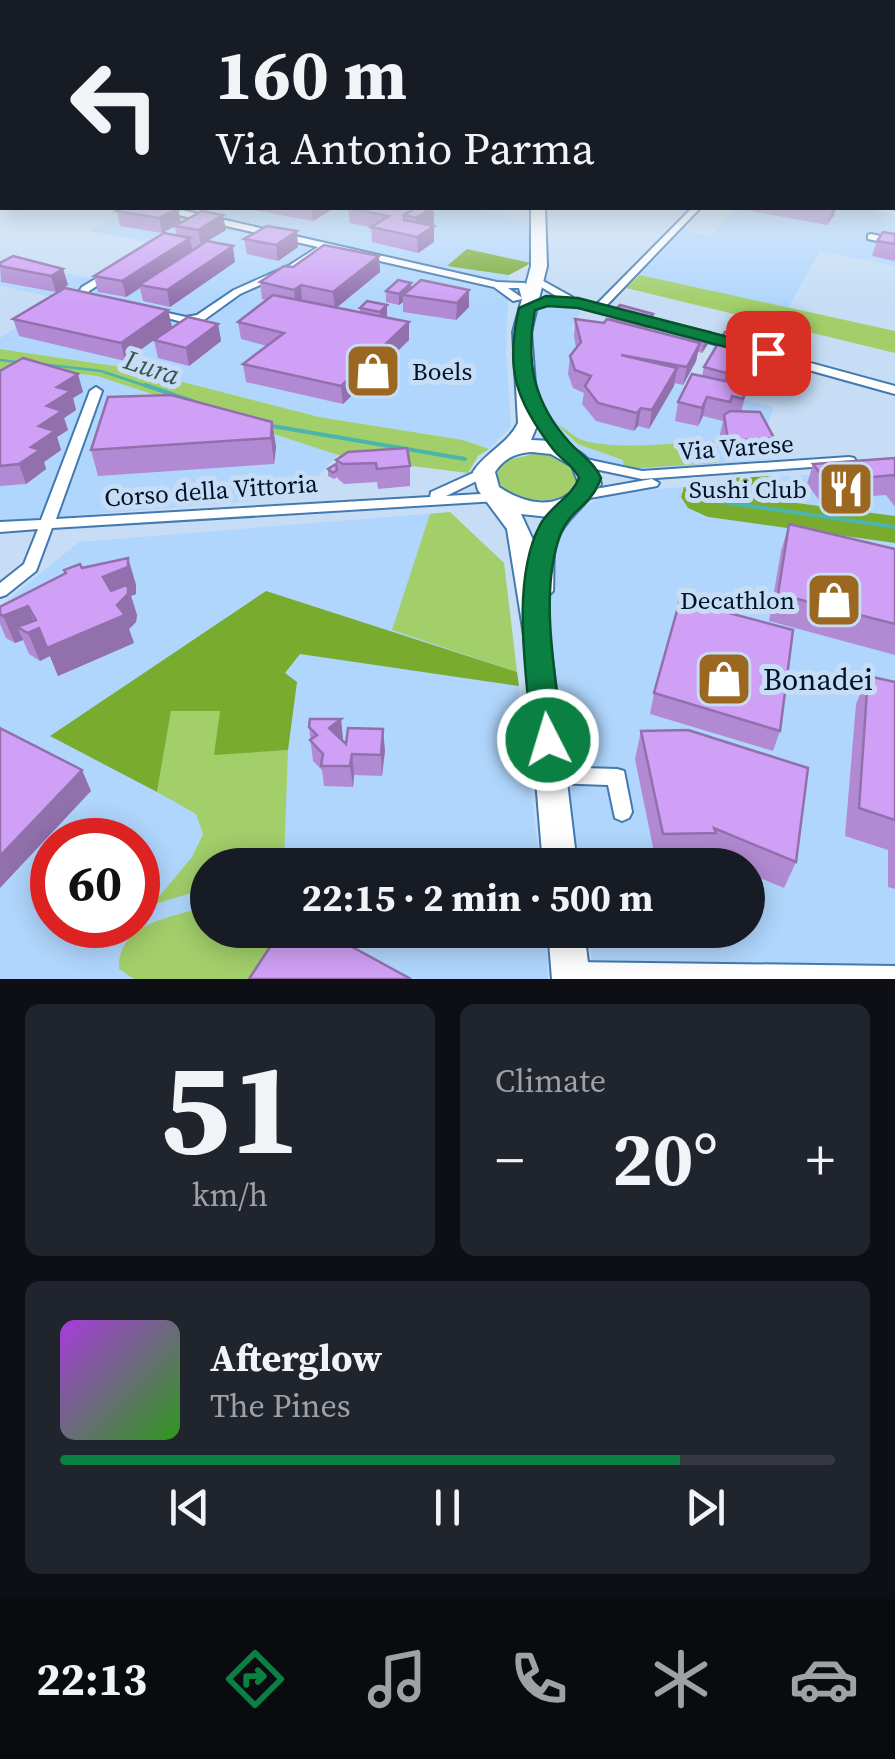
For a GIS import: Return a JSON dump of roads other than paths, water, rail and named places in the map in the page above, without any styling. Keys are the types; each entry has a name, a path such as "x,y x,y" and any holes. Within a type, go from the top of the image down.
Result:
{"main road":[{"path":"538,212 528,288 510,328 511,346 528,399 527,430 491,460 484,472 486,484 518,530 538,635 558,848"},
{"path":"528,399 590,478 576,500 552,524 540,554 538,635"},
{"path":"504,451 542,446 575,458"},
{"path":"498,498 530,510 576,500"},
{"path":"568,948 571,977"}],"street":[{"path":"599,308 692,212"},
{"path":"181,214 497,285 528,288 895,390"},
{"path":"188,228 204,218"},
{"path":"871,237 895,242"},
{"path":"142,311 194,320 237,292 292,267 327,245"},
{"path":"106,304 80,295 120,268"},
{"path":"528,288 546,301 578,303"},
{"path":"0,591 31,567 96,390"},
{"name":"Via Varese","path":"575,458 619,473 652,475 857,464 627,485 576,500"},
{"name":"Corso della Vittoria","path":"425,499 484,472"},
{"name":"Corso della Vittoria","path":"0,527 425,499 498,498"},
{"path":"551,775 617,777 622,812"},
{"path":"571,977 895,978"}],"waterway":[{"name":"Lura","path":"0,360 17,362"},
{"name":"Lura","path":"41,364 101,371 152,388"},
{"name":"Lura","path":"145,385 192,401"},
{"name":"Lura","path":"272,426 465,459"},
{"name":"Lura","path":"688,497 895,527"}],"place":[{"name":"Boels","path":"373,371"},
{"name":"Sushi Club","path":"846,489"},
{"name":"Decathlon","path":"834,600"},
{"name":"Bonadei","path":"724,679"}]}
